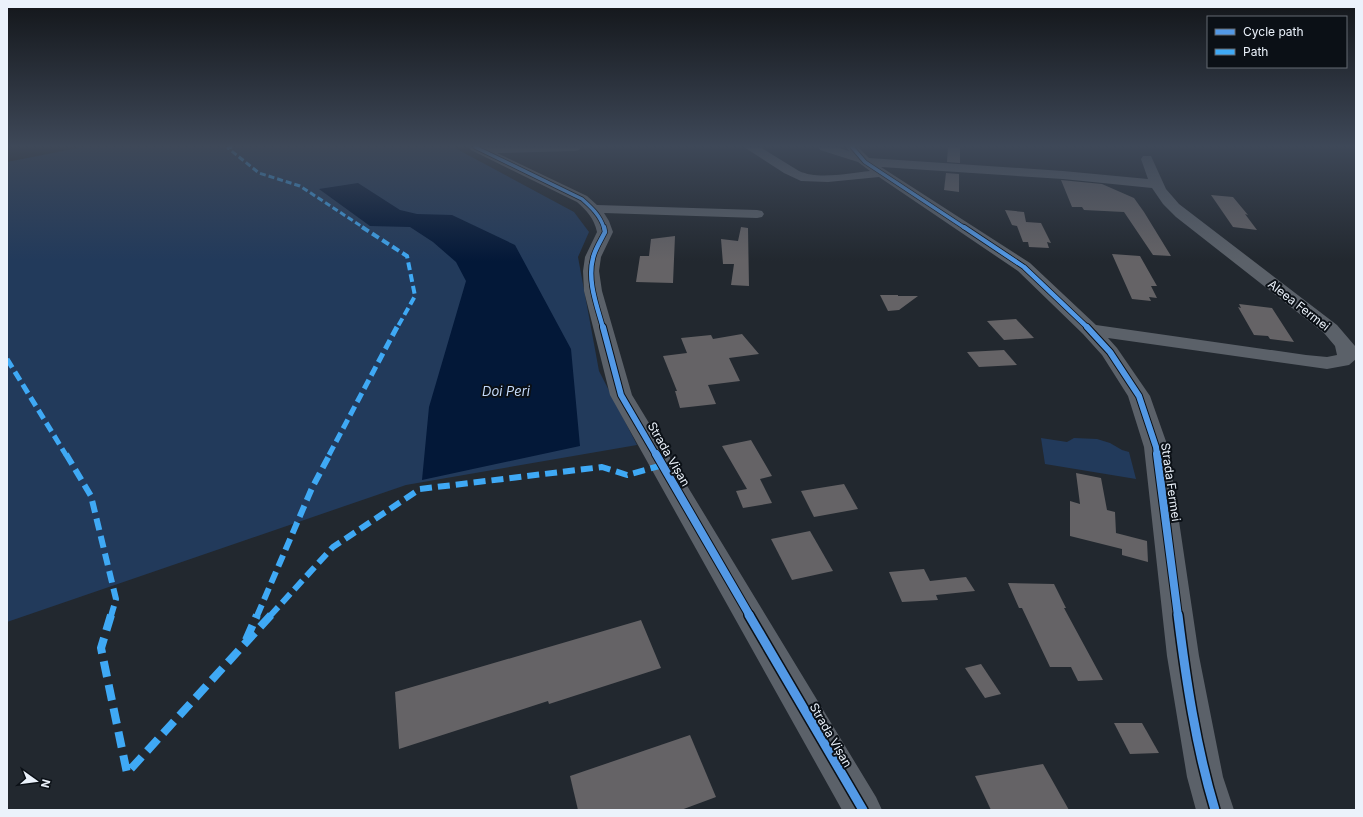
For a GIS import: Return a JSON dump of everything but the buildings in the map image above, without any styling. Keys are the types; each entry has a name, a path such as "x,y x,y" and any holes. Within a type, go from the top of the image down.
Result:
{"street":[{"name":"Strada Vișan","path":"553,185 582,199 594,210 602,221 605,232 593,257 591,271 593,291 621,396 863,810"},
{"name":"Strada Fermei","path":"902,185 1024,267 1090,330 1110,352 1139,396 1156,448 1182,656 1205,777 1215,810"},
{"name":"Aleea Fermei","path":"1090,330 1320,362 1340,362 1346,358 1348,352 1344,344 1335,333 1315,315 1181,214 1153,185"},
{"path":"594,210 758,214"}],"shaded area":[{"path":"7,185 524,185 574,212 589,232 578,257 599,371 637,445 406,485 7,622"},
{"path":"1041,438 1067,442 1074,438 1097,439 1110,443 1129,452 1136,479 1045,464"}],"water":[{"name":"Doi Peri","path":"344,185 361,185 400,210 417,214 452,215 515,245 571,349 580,446 422,480 429,407 466,281 456,262 433,242 410,227 370,226 319,189"}],"marked path":[{"path":"246,640 312,488 379,360 415,296 407,256 297,185"},
{"path":"7,359 91,496 116,599 101,648 127,773 333,547 420,489 602,467 627,475 663,465"}],"cycle path":[{"path":"553,185 582,199 594,210 602,221 605,232 593,257 591,271 593,291 621,395 863,810"},
{"path":"900,185 1024,267 1090,330 1110,352 1139,396 1156,447 1183,656 1205,777 1215,810"}]}
